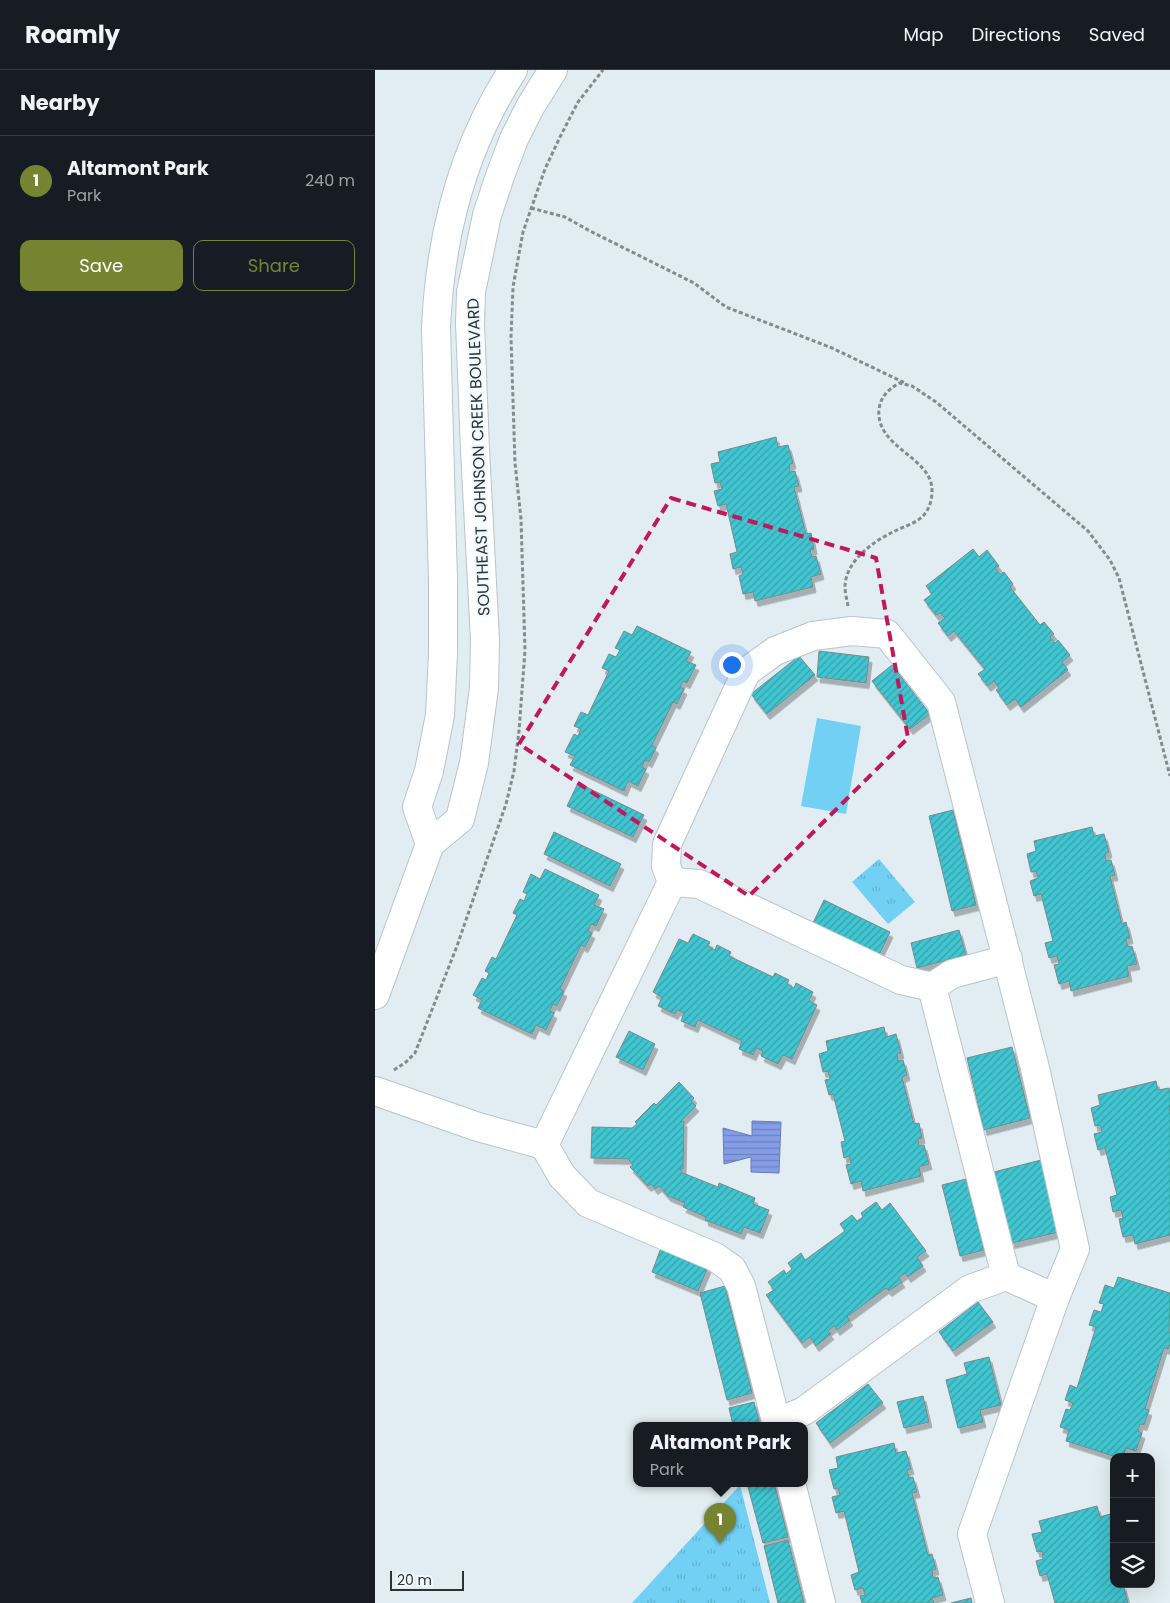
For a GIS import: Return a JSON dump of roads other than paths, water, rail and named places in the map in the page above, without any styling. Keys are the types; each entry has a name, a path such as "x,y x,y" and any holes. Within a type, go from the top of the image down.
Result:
{"street":[{"path":"375,995 430,844 417,807 429,771 440,715 443,654 443,580 436,328 438,288 445,244 455,202 467,166 482,128 513,70"},
{"name":"SOUTHEAST JOHNSON CREEK BOULEVARD","path":"430,844 460,820 475,763 484,688 485,640 475,450 470,323 471,292 487,214 500,176 514,139 530,107 553,70"},
{"path":"544,1145 672,882 666,866 667,844 747,672 775,651 813,636 852,631 887,634 941,702 1035,1068 1075,1249 1055,1298 972,1534 990,1603"},
{"path":"672,882 699,884 901,980 932,987 952,974 1007,960"},
{"path":"932,987 1005,1276"},
{"path":"375,1091 478,1127 544,1145 562,1176 588,1203 715,1257 733,1269 741,1286 776,1422"},
{"path":"781,1422 804,1410 970,1289 1005,1276 1055,1298"},
{"path":"792,1487 821,1603"}],"place":[{"name":"Altamont Park","path":"720,1544"}]}
